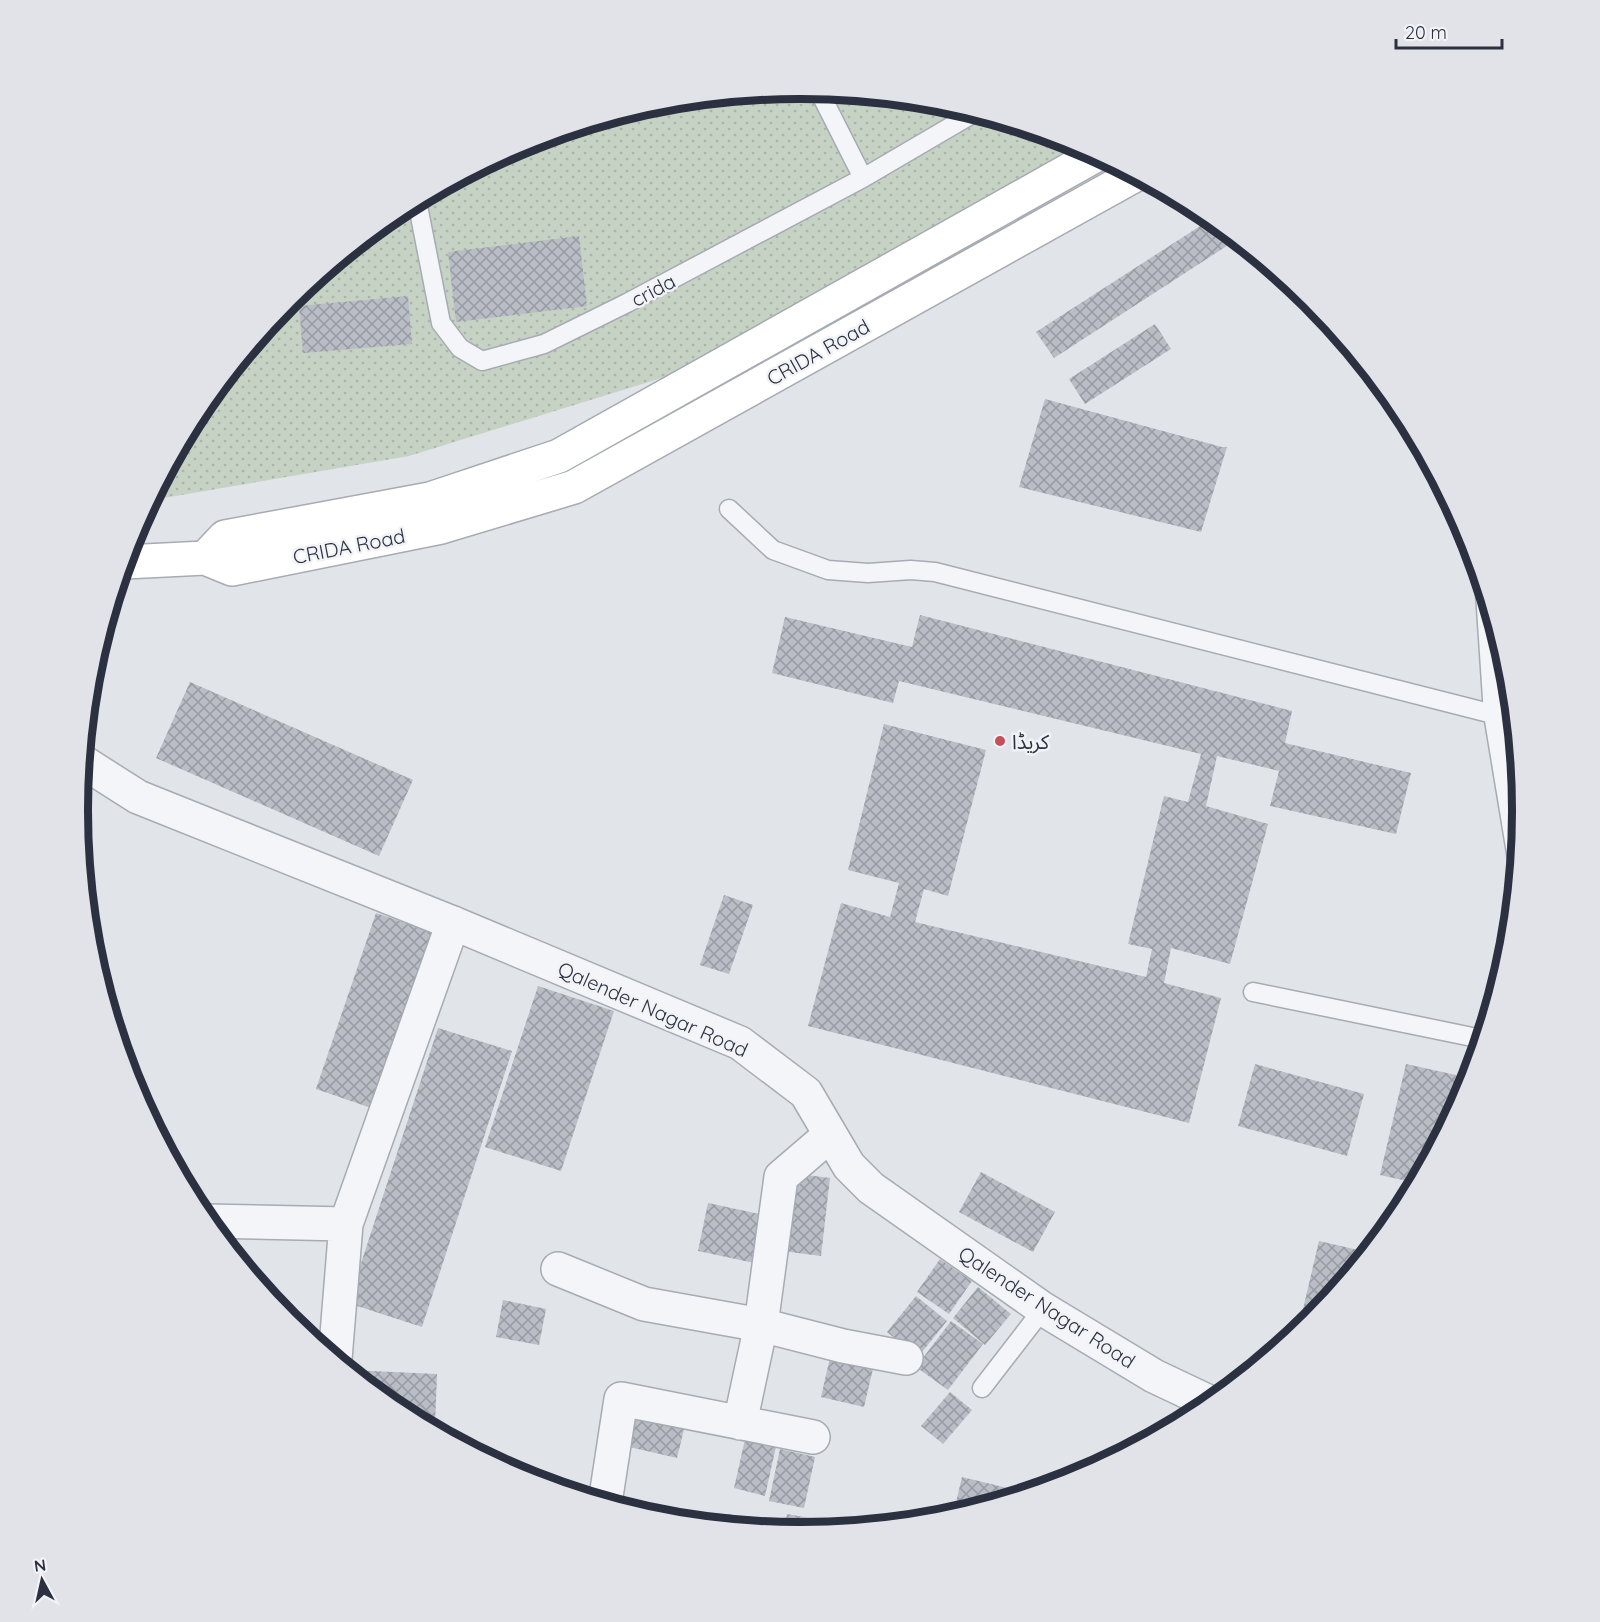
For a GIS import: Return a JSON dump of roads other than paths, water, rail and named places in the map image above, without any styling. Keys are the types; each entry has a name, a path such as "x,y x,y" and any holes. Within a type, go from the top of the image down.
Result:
{"main road":[{"name":"CRIDA Road","path":"205,558 225,537 430,499 559,456 1086,160"},
{"name":"CRIDA Road","path":"134,562 205,558 232,569 441,527 574,487 1127,179"},
{"path":"481,482 493,512"}],"street":[{"name":"Qalender Nagar Road","path":"90,767 138,797 453,923 741,1043 806,1093 849,1166 871,1188 1043,1309 1154,1376 1201,1398"},
{"path":"336,1350 346,1224 453,923"},
{"path":"740,1423 761,1325 781,1177 830,1135"},
{"path":"219,1221 346,1224"},
{"path":"558,1269 644,1304 761,1325 843,1346 906,1358"},
{"path":"606,1495 621,1399 813,1437"}],"lane":[{"path":"824,100 863,178"},
{"name":"crida","path":"419,210 441,323 460,348 482,361 544,344 627,303 863,178 964,119"},
{"path":"729,509 773,550 828,570 868,573 911,570 935,572 1493,714"},
{"path":"1487,628 1493,714 1511,825"},
{"path":"1253,992 1475,1038"},
{"path":"982,1388 1043,1309"}],"place":[{"name":"کریڈا","path":"1000,741"}]}
